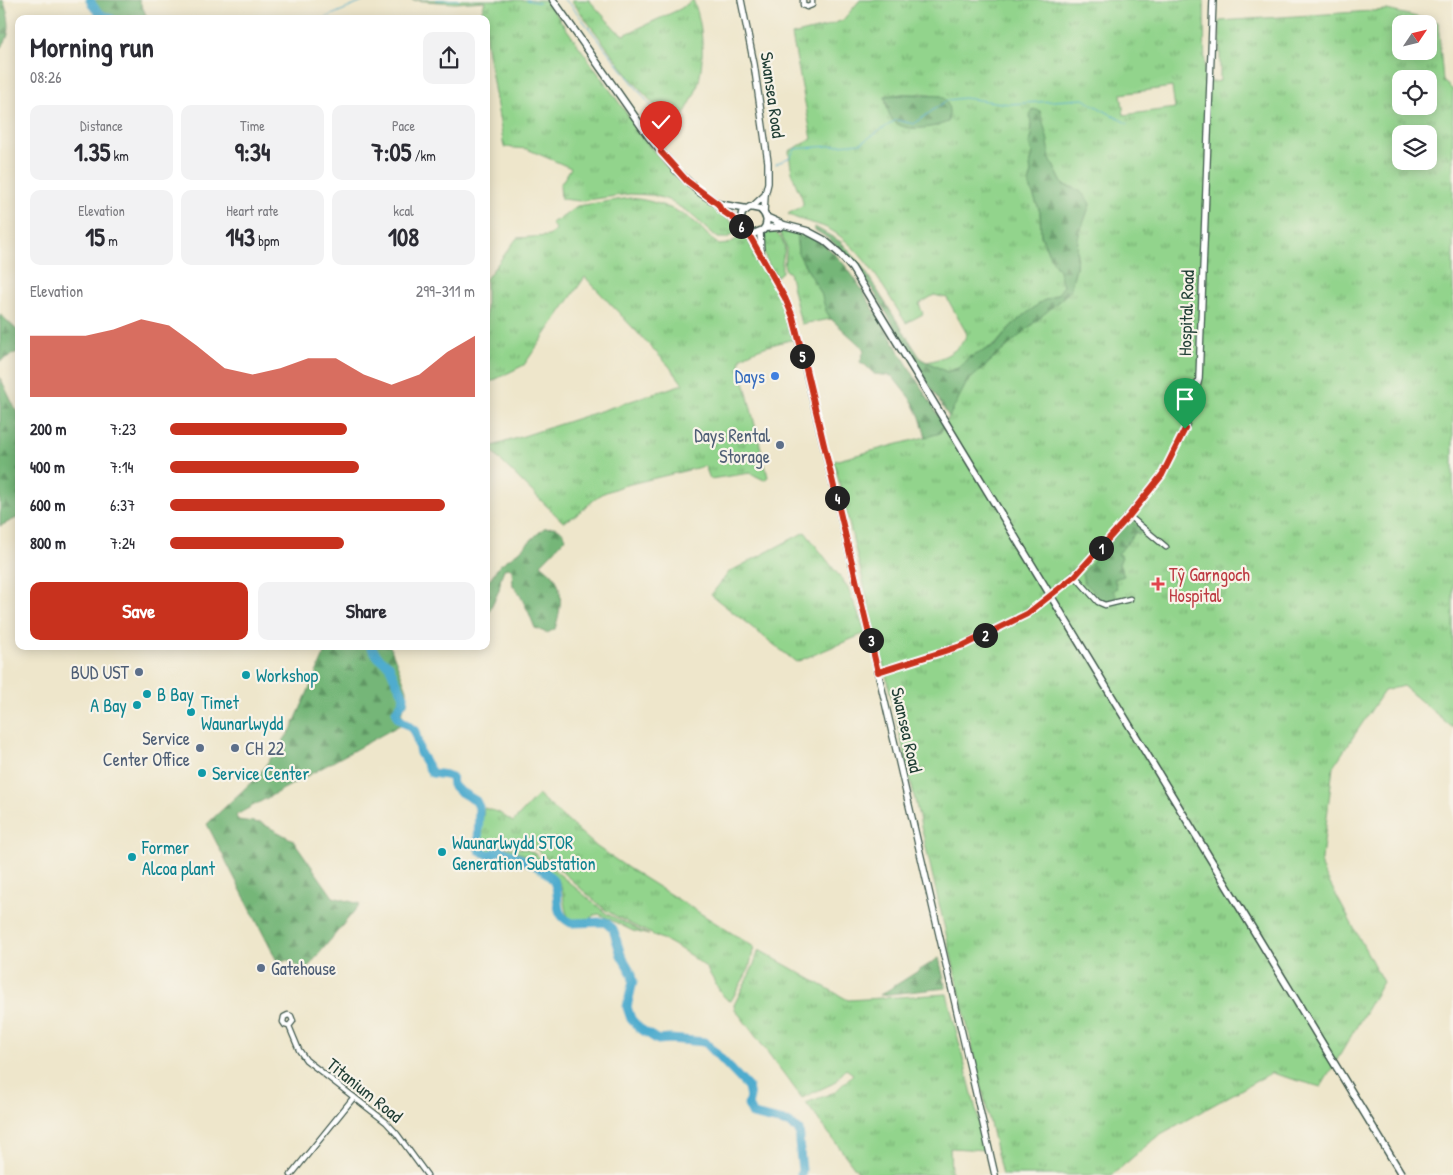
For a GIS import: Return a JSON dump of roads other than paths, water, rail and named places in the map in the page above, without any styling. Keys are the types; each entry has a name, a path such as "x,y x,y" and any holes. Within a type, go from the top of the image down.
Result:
{"main road":[{"path":"553,0 661,152 687,181 718,204 721,210 740,223 743,230 748,233 753,234 762,230 784,226"},
{"name":"Swansea Road","path":"741,0 754,64 768,162 765,215"},
{"name":"Hospital Road","path":"878,672 964,645 1027,614 1075,576 1129,516 1162,475 1185,429 1199,379 1212,0"},
{"path":"740,223 742,213 765,195"},
{"path":"718,204 760,209 765,215 784,226 807,230 824,240 852,268 1402,1175"},
{"path":"762,230 765,215"},
{"name":"Swansea Road","path":"761,256 762,230"},
{"name":"Swansea Road","path":"748,233 785,298 793,317 995,1175"}],"street":[{"path":"802,0 803,5 807,7 812,5 812,0"},
{"path":"1129,516 1166,547"},
{"path":"1075,576 1098,602 1106,605 1130,599"},
{"name":"Titanium Road","path":"289,1026 299,1050 306,1060 375,1112 397,1134 427,1175"},
{"path":"291,1175 354,1097"}],"waterway":[{"path":"90,0 99,13 103,15"},
{"path":"331,15 367,0"},
{"path":"436,0 459,0"},
{"path":"526,0 540,3"},
{"path":"564,0 570,4 654,110 677,116"},
{"path":"776,164 790,157 795,149 861,143 896,120 914,124 947,100 964,98 1009,104 1083,99 1128,124"},
{"path":"373,650 379,658 389,665 404,696 403,702 396,711 398,718 415,731 420,753 432,773 452,777 453,785 476,801 479,807 478,847 480,851 490,855 500,850 544,871 554,882 561,915 571,923 605,922 613,929 621,955 632,974 633,981 627,1007 631,1019 639,1028 658,1040 670,1039 705,1042 748,1087 750,1097 748,1105 753,1115 788,1123 799,1130 801,1175"}],"place":[{"name":"Days","path":"775,376"},
{"name":"Days Rental Storage","path":"780,445"},
{"name":"Tŷ Garngoch Hospital","path":"1158,584"},
{"name":"BUD UST","path":"139,672"},
{"name":"Workshop","path":"246,675"},
{"name":"B Bay","path":"147,694"},
{"name":"A Bay","path":"137,705"},
{"name":"Timet Waunarlwydd","path":"191,712"},
{"name":"Service Center Office","path":"200,748"},
{"name":"CH 22","path":"235,748"},
{"name":"Service Center","path":"202,773"},
{"name":"Waunarlwydd STOR Generation Substation","path":"442,852"},
{"name":"Former Alcoa plant","path":"132,857"},
{"name":"Gatehouse","path":"261,968"}]}
